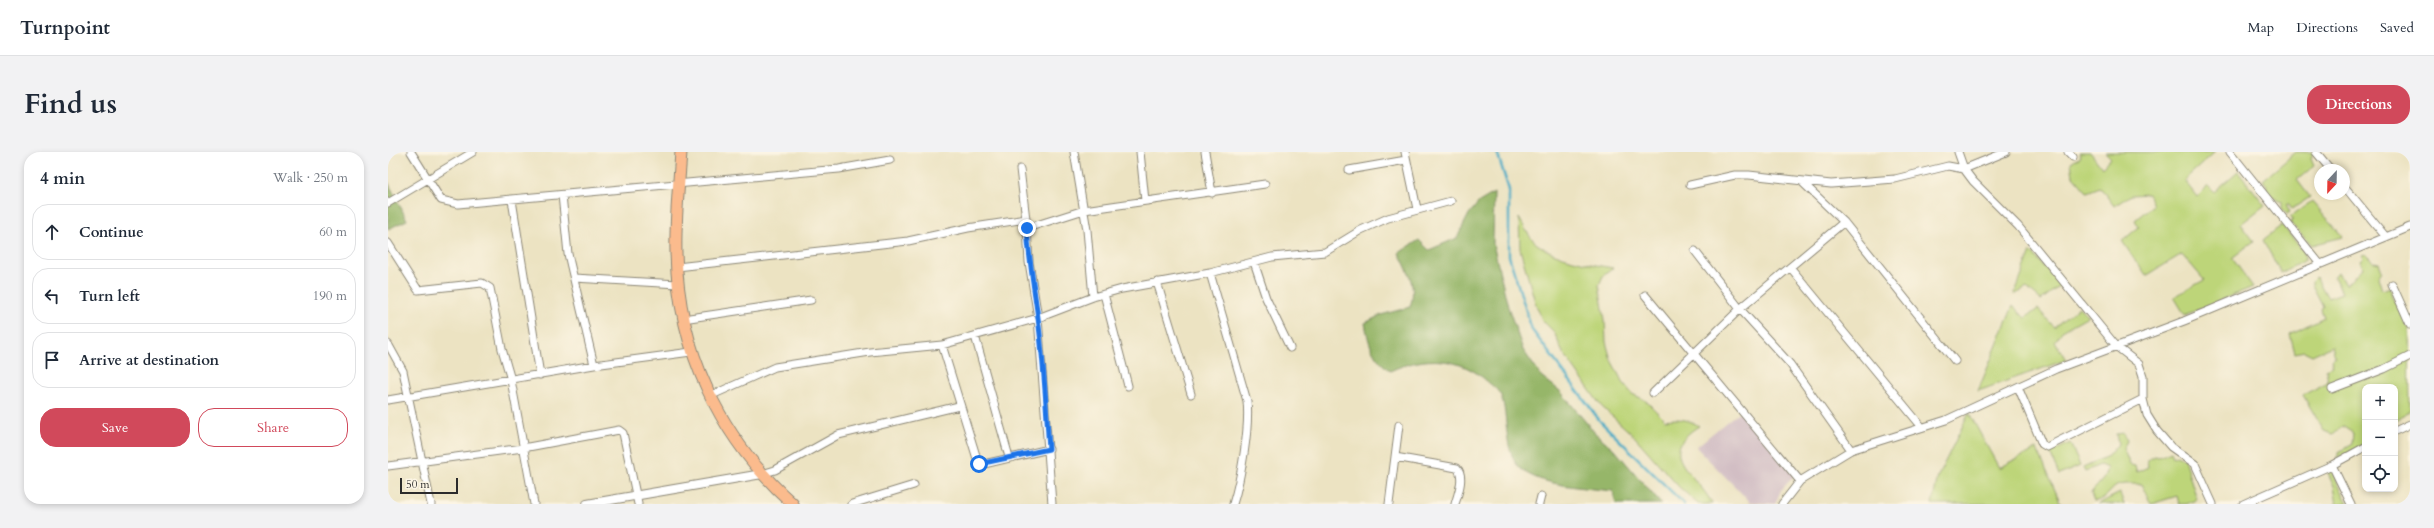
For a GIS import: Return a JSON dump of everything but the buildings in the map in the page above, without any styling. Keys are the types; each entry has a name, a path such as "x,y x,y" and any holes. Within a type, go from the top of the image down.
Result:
{"highway":[{"path":"681,152 676,267 683,319 691,352 710,396 734,439 762,474 793,504"}],"street":[{"path":"411,152 439,197 445,202 471,204 562,194 839,169 890,160"},
{"path":"388,203 427,178 473,152"},
{"path":"1074,152 1084,210 1093,297"},
{"path":"1140,152 1145,201"},
{"path":"1205,152 1212,193"},
{"path":"1405,152 1417,209"},
{"path":"1958,152 1964,169 2018,226 2117,347 2139,364 2142,370 2143,400 2147,415 2157,431 2179,454 2196,464 2213,504"},
{"path":"1690,185 1735,175 1749,175 1831,184 1895,179 1948,166 1964,169 2006,152"},
{"path":"2230,152 2320,264"},
{"path":"2316,152 2326,164"},
{"path":"1349,170 1406,160"},
{"path":"1020,169 1027,228 1029,262 1038,318 1052,504"},
{"path":"1802,182 1844,222 1955,361"},
{"path":"1027,228 1084,210 1212,193 1265,184"},
{"path":"2350,193 2386,236"},
{"path":"562,194 568,254 594,365"},
{"path":"512,200 540,375"},
{"path":"710,396 775,367 870,352 942,345 1038,318 1104,294 1157,282 1210,273 1272,257 1325,252 1361,230 1388,218 1417,209 1452,201"},
{"path":"676,267 908,241 968,228 1026,220"},
{"path":"1653,393 1740,309 1844,222"},
{"path":"1782,504 1800,481 1851,450 1946,420 2056,369 2117,347 2410,227"},
{"path":"388,243 418,290 487,284 491,291 502,348 511,380 534,504"},
{"path":"1694,251 1740,309 1790,364 1851,450"},
{"path":"1254,262 1266,298 1290,348"},
{"path":"1790,267 1922,427"},
{"path":"1210,273 1247,401 1247,420 1233,504"},
{"path":"574,278 678,284"},
{"path":"1157,282 1191,394"},
{"path":"2392,284 2410,324"},
{"path":"1104,294 1128,386"},
{"path":"1645,295 1800,481"},
{"path":"683,319 811,300"},
{"path":"975,336 1009,457"},
{"path":"388,344 403,372 410,397 431,504"},
{"path":"942,345 959,406 978,462 984,464 1049,449"},
{"path":"388,400 594,365 691,352"},
{"path":"2332,390 2384,369 2410,356"},
{"path":"2018,386 2042,444 2046,447 2143,400"},
{"path":"586,504 636,494 762,474 775,470 838,435 959,406"},
{"path":"2398,430 2410,424"},
{"path":"1388,504 1399,425"},
{"path":"388,466 523,448 619,430 623,433 638,504"},
{"path":"2243,504 2332,465 2362,449"},
{"path":"1395,457 1456,468 1460,472 1461,479 1456,504"},
{"path":"2332,465 2351,504"},
{"path":"852,504 914,485"},
{"path":"1539,504 1541,496"}],"shaded area":[{"path":"1741,410 1795,475 1781,490 1775,504 1750,502 1696,447"}],"green space":[{"path":"2079,152 2090,152 2102,168 2111,158 2105,152 2215,152 2184,180 2197,197 2208,186 2214,192 2238,171 2265,205 2241,224 2254,241 2232,258 2253,287 2185,315 2174,297 2204,280 2182,254 2146,276 2122,241 2139,227 2135,220 2153,205 2148,194 2131,195 2114,206 2100,187 2087,192 2073,176 2071,162 2081,157"},
{"path":"2296,152 2313,152 2311,159 2314,166 2297,180 2310,197 2292,209 2289,204 2286,204 2290,212 2287,214 2282,209 2282,201 2265,192 2267,186 2263,180"},
{"path":"388,182 407,220 388,229"},
{"path":"1494,193 1493,244 1508,307 1523,350 1541,376 1560,391 1595,433 1614,449 1661,504 1616,504 1613,491 1564,485 1539,479 1528,474 1520,468 1511,453 1505,413 1500,394 1478,374 1466,367 1442,361 1416,362 1390,371 1384,366 1372,350 1365,323 1381,315 1410,307 1412,299 1412,285 1399,253 1419,240 1429,250 1457,238 1469,214 1479,202"},
{"path":"2312,201 2343,237 2312,245 2290,223 2293,220 2290,217"},
{"path":"1519,218 1532,239 1537,244 1554,254 1594,265 1613,268 1603,276 1599,285 1605,320 1606,342 1611,360 1622,381 1632,394 1645,400 1665,420 1683,420 1699,426 1686,437 1680,446 1679,456 1683,465 1712,504 1698,504 1678,486 1635,437 1601,406 1562,351 1554,332 1542,320 1535,302 1520,249"},
{"path":"2282,225 2304,252 2305,260 2281,273 2263,240"},
{"path":"2031,252 2061,285 2041,300 2027,288 2014,295"},
{"path":"2366,254 2374,262 2379,263 2382,271 2378,277 2382,290 2390,287 2392,297 2409,329 2410,409 2398,419 2398,384 2362,384 2362,446 2336,459 2340,451 2352,444 2353,433 2342,426 2333,434 2324,431 2303,395 2328,382 2326,369 2333,366 2331,359 2335,356 2332,346 2312,355 2304,351 2295,353 2290,334 2324,317 2321,309 2323,306 2312,285 2312,281 2316,277 2328,298 2342,293 2334,277 2338,272 2345,285 2363,268 2361,261 2364,258 2363,255"},
{"path":"2013,306 2025,318 2038,309 2054,327 2079,307 2088,316 2063,330 2055,341 2066,360 1978,391"},
{"path":"1969,413 1999,468 2037,449 2061,504 1932,504 1938,476"},
{"path":"2124,433 2127,441 2123,448 2130,465 2135,466 2137,472 2148,467 2147,460 2155,456 2159,457 2171,452 2173,457 2177,455 2184,459 2197,499 2187,504 2179,504 2177,496 2151,504 2141,484 2128,484 2118,485 2101,500 2094,501 2091,493 2104,478 2107,468 2100,465 2085,471 2083,467 2108,456 2118,444 2116,434"},
{"path":"2070,443 2080,466 2059,475 2050,453"},
{"path":"2332,470 2348,504 2337,504 2334,486 2328,473"},
{"path":"2120,493 2124,504 2098,504"}],"waterway":[{"path":"1497,152 1509,190 1509,256 1532,330 1600,421 1684,504"}],"route":[{"path":"979,464 1049,449 1038,318 1029,262 1027,228"}]}
